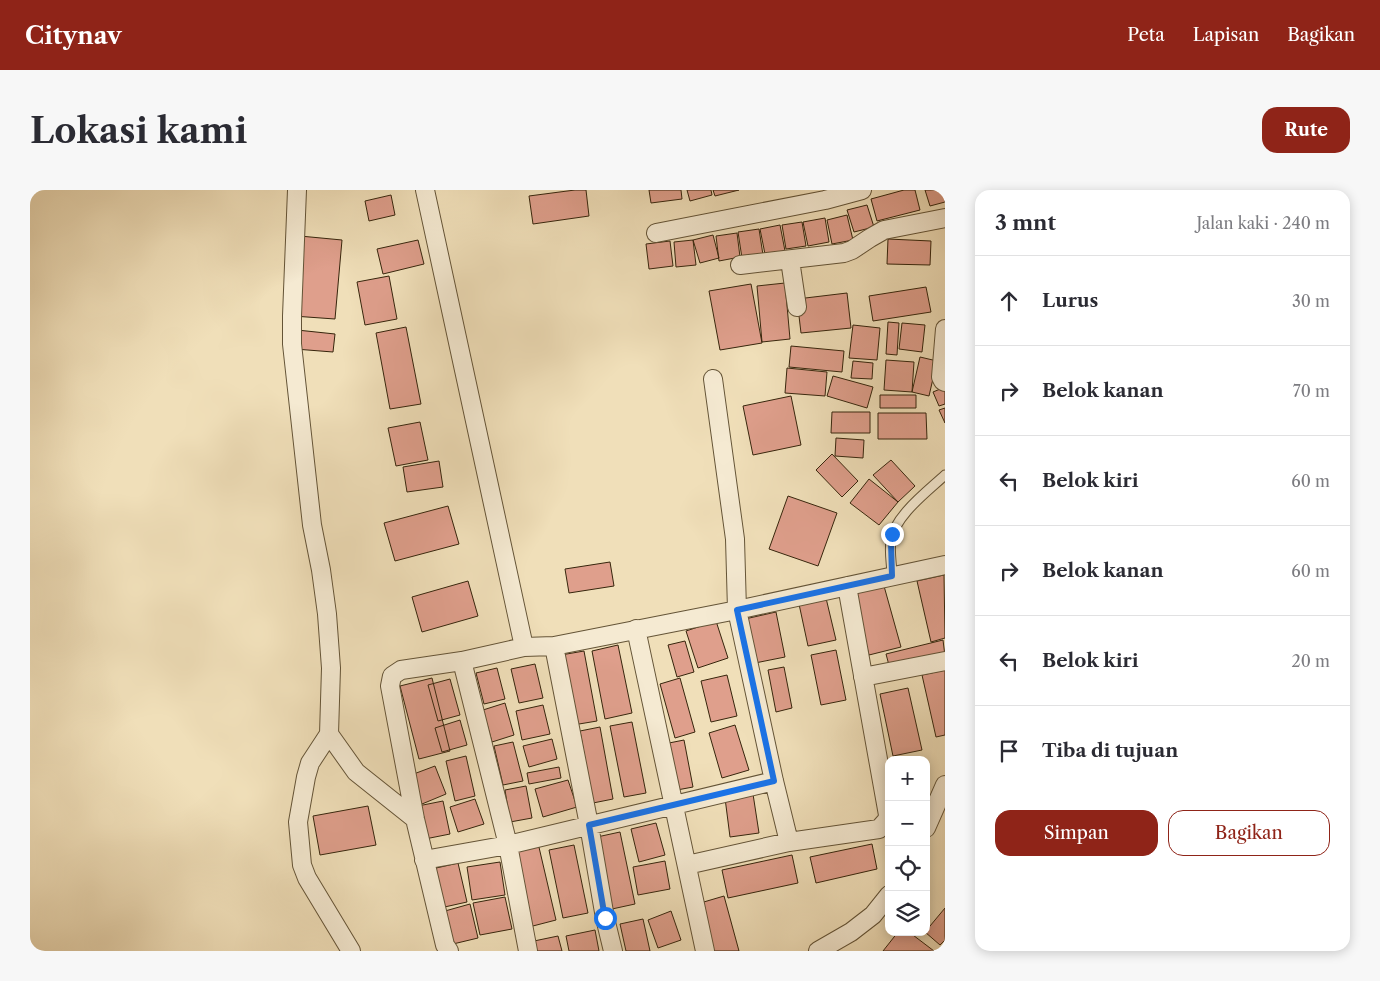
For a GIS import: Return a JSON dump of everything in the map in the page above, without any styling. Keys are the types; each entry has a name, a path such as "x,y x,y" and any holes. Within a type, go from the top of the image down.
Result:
{"street":[{"path":"297,190 292,344 312,525 327,614 330,668 329,734 310,763 306,776 298,822 300,853 307,878 351,951"},
{"path":"424,190 524,647"},
{"path":"656,233 823,195 862,190"},
{"path":"740,265 844,253 884,230 945,218"},
{"path":"790,260 797,308"},
{"path":"945,329 941,376 945,382"},
{"path":"714,379 735,539 737,610 789,842"},
{"path":"449,951 445,946 415,820 390,680 392,676 401,670 462,661 524,647 554,646 737,610 945,565"},
{"path":"687,865 789,842 879,829 887,820 888,815 847,586"},
{"path":"636,629 705,951"},
{"path":"554,646 605,918 613,951"},
{"path":"462,661 508,845 528,951"},
{"path":"863,678 945,661"},
{"path":"329,734 356,772 415,820"},
{"path":"424,860 508,845 774,781"},
{"path":"930,819 945,785"},
{"path":"818,951 851,932 873,915 885,900"}],"lane":[{"path":"892,576 891,542 896,525 902,516 945,475"}],"building":[{"path":"586,190 589,216 533,224 529,196"},
{"path":"649,190 681,190 682,199 651,203"},
{"path":"687,190 711,190 712,195 690,201"},
{"path":"713,190 739,190 715,196"},
{"path":"904,190 915,190 920,210 877,221 871,199"},
{"path":"925,190 945,190 945,202 930,206"},
{"path":"391,195 395,215 369,221 365,201"},
{"path":"867,205 874,227 854,232 847,210"},
{"path":"847,215 853,240 832,244 827,220"},
{"path":"825,218 829,242 808,246 803,222"},
{"path":"802,222 806,246 786,249 782,225"},
{"path":"780,225 785,251 765,254 760,229"},
{"path":"759,229 763,255 742,258 738,232"},
{"path":"737,233 740,257 719,261 716,236"},
{"path":"713,235 719,258 700,263 693,240"},
{"path":"300,236 342,240 335,319 293,316"},
{"path":"888,239 931,241 930,265 887,264"},
{"path":"418,240 424,264 383,274 377,249"},
{"path":"693,240 696,265 676,267 674,242"},
{"path":"670,241 673,266 649,269 646,244"},
{"path":"389,276 397,319 365,325 357,282"},
{"path":"785,283 790,339 762,342 757,286"},
{"path":"751,284 762,343 720,350 709,291"},
{"path":"926,287 931,312 873,321 869,296"},
{"path":"847,293 851,328 801,333 797,299"},
{"path":"888,322 899,323 897,355 886,354"},
{"path":"902,323 925,325 922,352 899,349"},
{"path":"853,325 880,328 877,360 849,358"},
{"path":"406,327 421,404 390,409 376,333"},
{"path":"297,330 335,334 333,352 295,349"},
{"path":"791,346 844,351 842,372 789,367"},
{"path":"920,357 937,361 929,396 912,392"},
{"path":"886,360 914,362 912,392 884,390"},
{"path":"853,361 873,363 872,379 851,378"},
{"path":"787,368 827,372 825,396 785,393"},
{"path":"833,376 873,387 867,408 827,396"},
{"path":"945,387 945,404 939,406 933,392"},
{"path":"880,395 916,395 916,408 880,408"},
{"path":"791,396 801,445 753,455 743,406"},
{"path":"945,408 945,423 939,410"},
{"path":"832,412 870,412 870,433 831,433"},
{"path":"878,413 926,413 927,439 878,439"},
{"path":"420,422 428,460 396,466 388,428"},
{"path":"836,438 864,440 863,458 835,456"},
{"path":"832,454 858,481 842,497 816,470"},
{"path":"891,460 915,486 898,502 873,475"},
{"path":"439,461 443,487 407,492 403,467"},
{"path":"869,479 898,502 879,525 850,503"},
{"path":"788,496 837,513 818,566 769,549"},
{"path":"448,506 459,544 395,561 384,523"},
{"path":"610,562 614,586 569,593 565,569"},
{"path":"944,575 945,638 931,642 917,581"},
{"path":"468,581 478,616 422,632 412,597"},
{"path":"884,586 901,647 869,655 853,594"},
{"path":"826,598 836,640 808,646 799,604"},
{"path":"776,612 785,657 755,663 745,619"},
{"path":"716,621 728,658 698,668 686,631"},
{"path":"943,640 945,656 890,669 886,654"},
{"path":"685,641 694,672 677,677 668,645"},
{"path":"618,645 632,713 605,719 592,651"},
{"path":"836,650 846,700 821,705 811,655"},
{"path":"584,651 597,721 573,725 561,655"},
{"path":"535,664 543,698 519,703 511,669"},
{"path":"784,667 792,708 776,712 768,670"},
{"path":"497,668 505,699 484,704 476,673"},
{"path":"945,670 945,735 936,737 922,675"},
{"path":"727,675 737,716 711,722 701,681"},
{"path":"432,678 450,751 419,759 400,686"},
{"path":"680,678 695,732 675,738 660,684"},
{"path":"450,679 460,715 438,721 428,685"},
{"path":"908,688 922,750 893,756 880,694"},
{"path":"505,703 514,735 492,742 483,710"},
{"path":"543,705 550,734 522,740 516,711"},
{"path":"460,720 467,745 442,752 435,728"},
{"path":"632,722 646,793 624,797 610,726"},
{"path":"735,725 749,770 722,778 709,733"},
{"path":"600,727 613,799 593,803 580,731"},
{"path":"552,739 557,759 529,767 523,746"},
{"path":"684,740 693,787 677,790 669,743"},
{"path":"513,742 523,781 503,785 494,746"},
{"path":"466,756 475,796 455,801 446,761"},
{"path":"435,766 446,794 422,804 411,775"},
{"path":"559,767 561,778 529,784 527,773"},
{"path":"568,780 577,807 543,817 535,789"},
{"path":"526,786 532,818 510,822 505,790"},
{"path":"753,794 759,833 730,837 725,798"},
{"path":"475,799 484,824 458,832 450,807"},
{"path":"443,801 450,834 425,839 418,806"},
{"path":"368,806 376,845 320,855 313,816"},
{"path":"656,823 665,855 639,862 631,829"},
{"path":"620,832 635,904 612,909 597,837"},
{"path":"538,843 556,920 529,927 511,850"},
{"path":"872,844 877,869 816,883 810,857"},
{"path":"574,845 588,913 563,918 549,850"},
{"path":"792,855 798,883 728,898 722,870"},
{"path":"665,861 670,889 638,895 633,867"},
{"path":"500,862 505,895 472,900 467,867"},
{"path":"458,863 467,902 440,908 432,869"},
{"path":"724,896 739,951 710,951 697,904"},
{"path":"505,897 512,929 480,935 473,903"},
{"path":"470,904 478,938 453,944 445,911"},
{"path":"945,908 945,940 940,945 930,936 930,926"},
{"path":"671,911 681,940 658,948 648,920"},
{"path":"643,919 650,951 626,951 620,924"},
{"path":"595,930 599,951 569,951 566,936"},
{"path":"558,936 562,951 536,951 534,941"},
{"path":"895,936 914,936 934,951 883,951"}],"route":[{"path":"605,918 589,825 774,781 737,610 892,576 892,534"}]}
